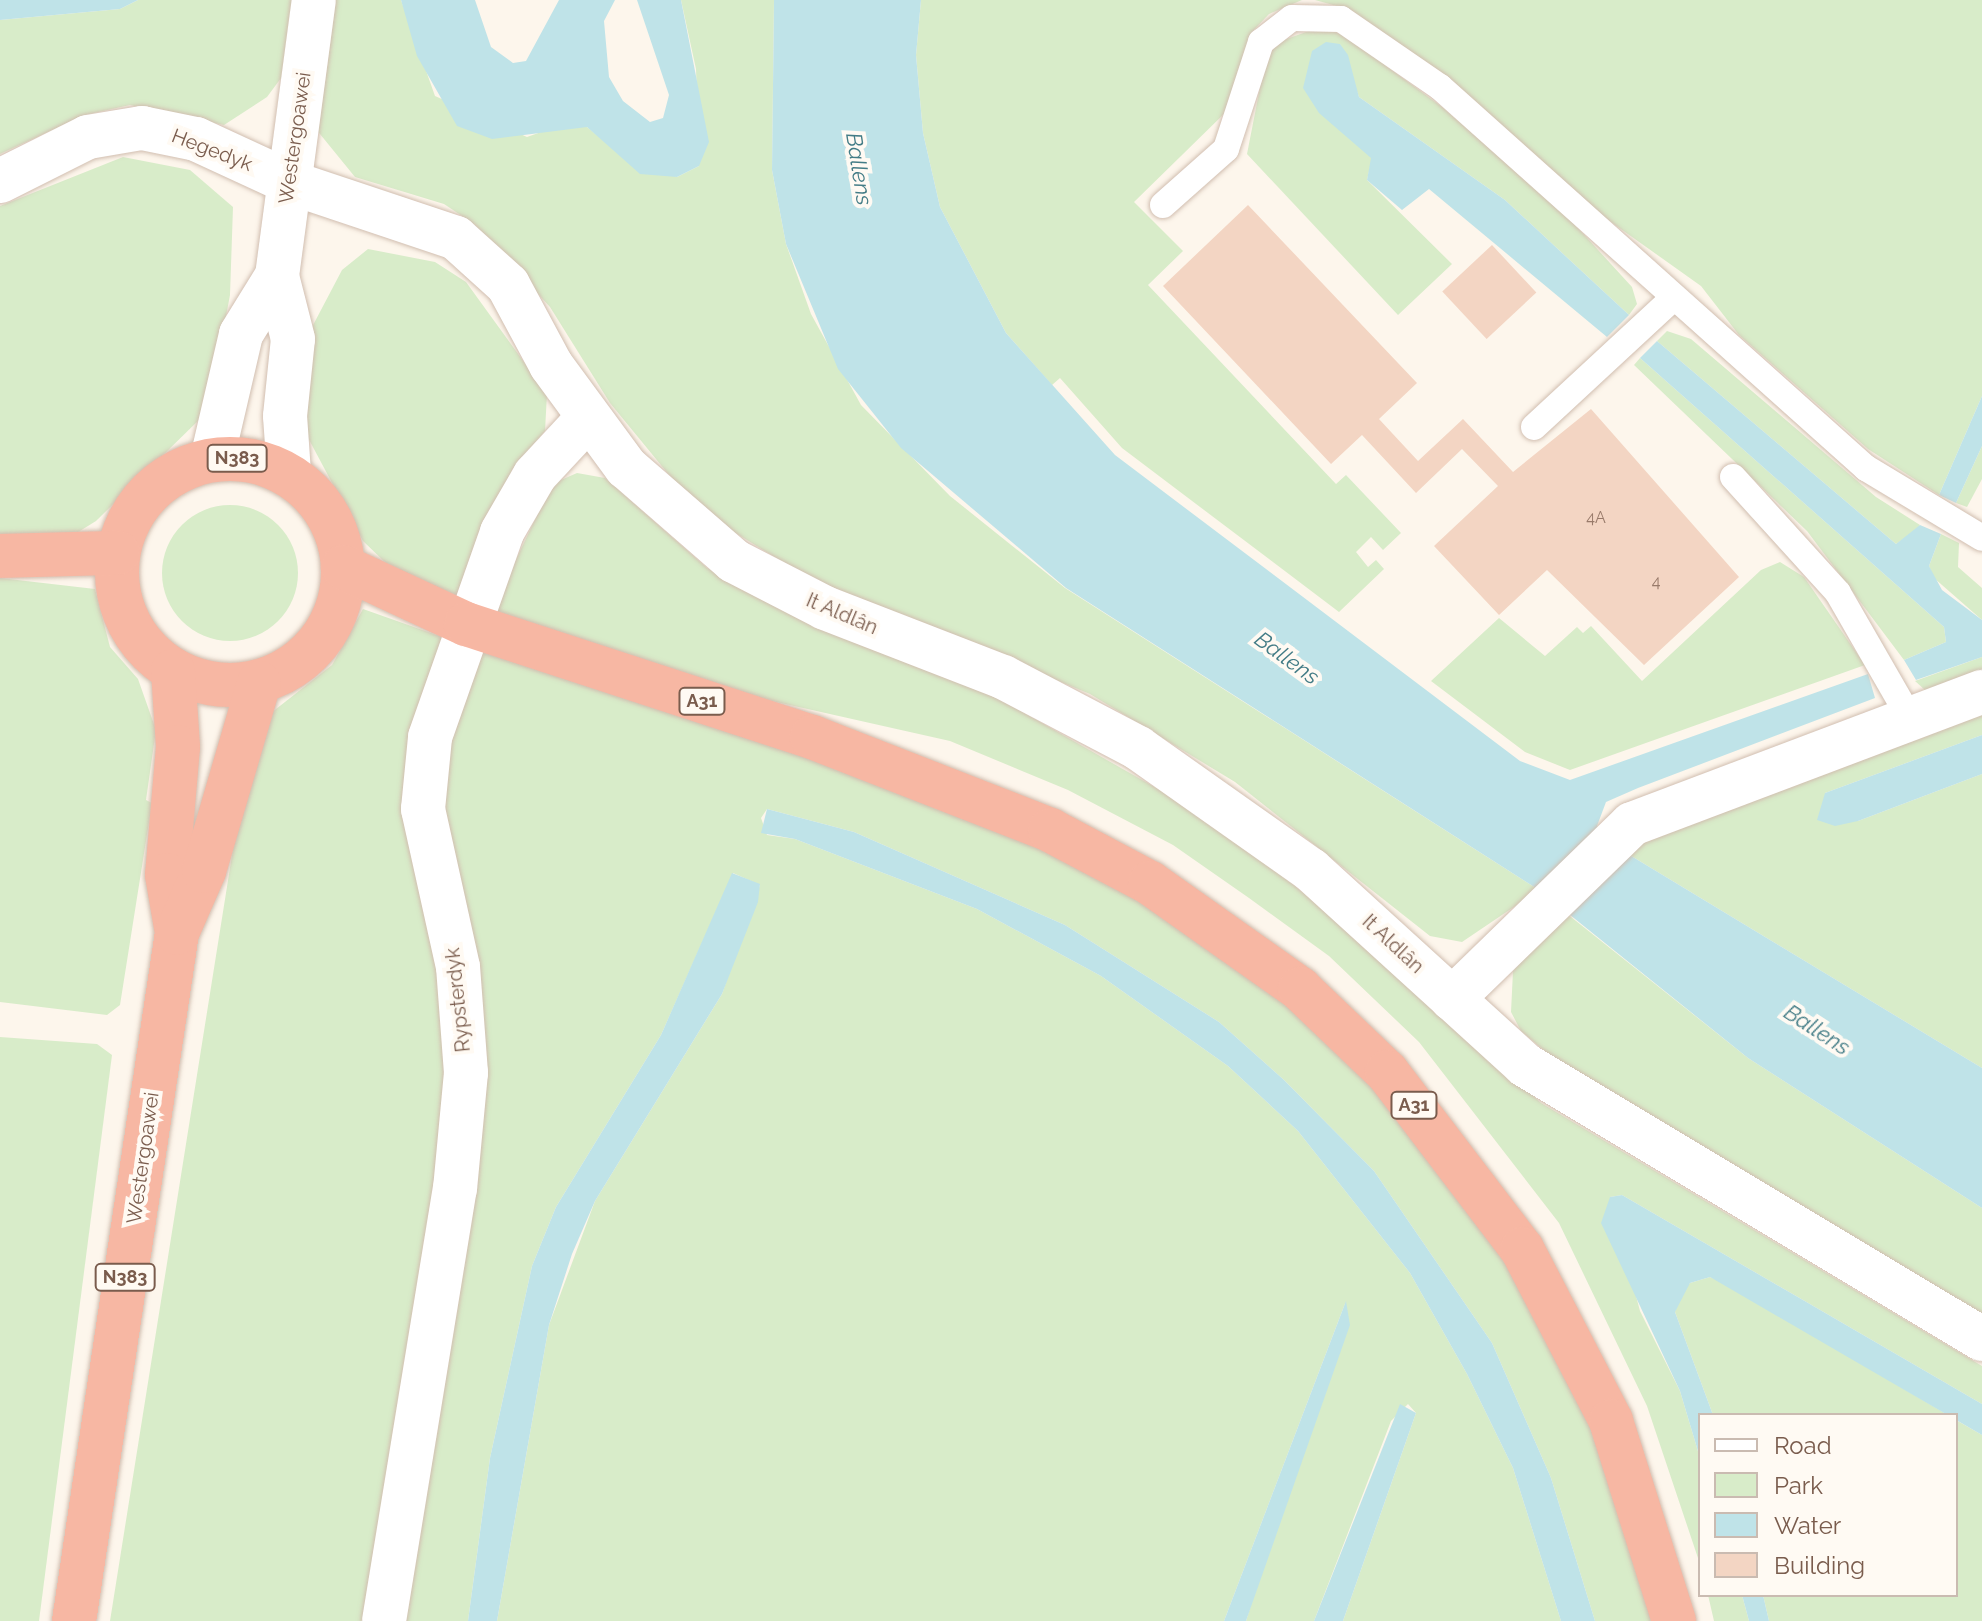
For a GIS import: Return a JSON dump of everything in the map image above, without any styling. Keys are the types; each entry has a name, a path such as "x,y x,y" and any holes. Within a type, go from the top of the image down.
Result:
{"highway":[{"name":"N383","path":"118,553 148,495 212,459 239,458 289,473 328,519 343,567 330,625 310,653 259,683"},
{"path":"0,556 118,553 121,597 134,633 173,671 207,683 259,683"},
{"name":"A31","path":"343,567 466,624 825,742 1050,830 1150,883 1300,989 1387,1072 1522,1249 1611,1421 1674,1621"},
{"name":"Westergoawei","path":"173,671 178,747 167,875 177,933"},
{"name":"Westergoawei","path":"74,1621 177,933 204,871 259,683"}],"street":[{"name":"Westergoawei","path":"289,473 285,416 293,339 277,276 314,0"},
{"name":"Hegedyk","path":"0,181 88,137 142,128 196,139 289,182"},
{"name":"It Aldlân","path":"289,182 424,225 472,248 508,285 587,419 653,495 734,561 825,608 1003,677 1138,748 1311,870 1452,999 1554,1085 1982,1339"},
{"name":"Westergoawei","path":"212,459 241,334 277,276"},
{"name":"Rypsterdyk","path":"384,1621 455,1189 466,1073 458,967 423,809 430,737 466,624 517,502 587,419"},
{"path":"1452,999 1553,901 1611,839 1657,811 1982,692"}],"lane":[{"path":"1163,205 1226,149 1261,42 1292,18 1325,14 1356,26 1440,87 1672,299 1866,468 1982,538"},
{"path":"1534,427 1672,299"},
{"path":"1733,477 1838,593 1911,720"}],"green space":[{"path":"138,0 297,0 287,70 267,97 224,125 130,105 85,115 0,154 0,20 120,9"},
{"path":"328,0 401,0 435,96 527,137 561,125 587,127 626,159 677,177 699,166 696,69 681,0 774,0 772,170 786,244 811,314 861,405 950,496 1065,588 1539,890 1462,942 1430,936 1235,782 1090,694 809,578 734,532 679,487 610,403 550,307 474,224 444,204 355,177 311,123"},
{"path":"921,0 1302,0 1269,14 1251,33 1228,110 1134,202 1183,251 1148,285 1336,484 1346,475 1401,533 1383,550 1371,537 1356,552 1368,567 1376,560 1384,569 1339,612 1122,448 1060,378 1052,385 1006,333 940,207 923,133 916,55"},
{"path":"1315,0 1982,0 1982,396 1939,495 1868,449 1739,335 1701,286 1604,217 1422,61 1351,10"},
{"path":"1320,27 1344,35 1442,107 1566,215 1632,287 1637,304 1629,315 1505,200 1359,97 1340,44 1362,146 1372,158 1367,180 1452,264 1398,315 1247,154 1266,57 1281,41"},
{"path":"123,157 190,170 233,207 230,295 208,411 96,521 75,534 0,539 0,206"},
{"path":"368,249 435,262 466,282 547,394 545,431 512,470 458,600 390,567 363,541 306,434 311,329 342,270"},
{"path":"1667,331 1691,339 1876,497 1920,525 1896,544 1657,341"},
{"path":"1640,358 1944,627 1946,642 1904,660 1807,531 1634,365"},
{"path":"1982,446 1982,479 1967,507 1956,503"},
{"path":"577,473 605,478 707,568 792,615 989,693 1209,818 1335,918 1541,1103 1982,1366 1982,1404 1622,1195 1610,1197 1640,1311 1680,1391 1698,1451 1698,1558 1647,1406 1559,1223 1419,1042 1329,956 1173,845 1068,790 950,741 683,681 490,614 552,484"},
{"path":"230,505 256,511 278,525 292,547 298,573 292,599 278,621 256,635 230,641 204,635 182,621 168,599 162,573 168,547 182,525 204,511"},
{"path":"1941,534 1959,543 1958,567 1982,588 1982,620 1934,578 1929,566"},
{"path":"1780,562 1804,577 1865,665 1570,770 1525,752 1431,681 1499,618 1545,656 1577,627 1583,633 1591,626 1642,681 1761,570"},
{"path":"0,578 95,589 110,647 138,679 156,730 146,800 152,803 120,1005 107,1015 0,1002"},
{"path":"363,609 445,638 440,969 447,1073 428,1235 363,1621 110,1621 244,780 271,713 332,665"},
{"path":"479,645 709,721 1045,848 1136,899 1290,1005 1375,1088 1509,1259 1595,1428 1654,1621 1595,1621 1551,1478 1492,1343 1374,1171 1284,1080 1219,1022 1065,925 854,832 767,809 761,818 767,835 795,839 977,909 1101,976 1228,1066 1298,1131 1410,1273 1467,1374 1513,1468 1561,1621 1343,1621 1416,1413 1408,1404 1391,1421 1314,1621 1246,1621 1346,1301 1224,1621 497,1621 549,1325 595,1201 722,994 760,885 733,873 661,1035 556,1207 532,1266 490,1458 468,1621 406,1621 472,1192 441,808 448,741"},
{"path":"1982,657 1982,678 1935,699 1915,681"},
{"path":"1982,704 1982,735 1825,793 1858,821 1982,774 1982,1068 1623,851"},
{"path":"1566,913 1748,1058 1982,1208 1982,1316 1564,1067 1521,1031 1511,1012 1513,971"},
{"path":"0,1037 97,1044 112,1055 39,1621 0,1621"},
{"path":"1710,1277 1726,1284 1945,1413 1712,1413 1675,1312 1677,1297 1690,1283"},
{"path":"1958,1421 1982,1435 1982,1621 1769,1621 1763,1597 1958,1597"},
{"path":"1708,1597 1743,1597 1749,1621 1714,1621"}],"water":[{"path":"0,0 138,0 120,9 0,20"},
{"path":"401,0 475,0 491,47 513,63 526,61 559,0 615,0 604,21 609,77 623,101 650,122 663,118 669,95 637,0 681,0 709,142 699,166 677,177 640,174 587,127 492,139 457,126 417,56"},
{"name":"Ballens","path":"774,0 921,0 916,55 923,133 940,207 1006,333 1115,455 1520,761 1570,780 1868,674 1875,698 1606,802 1597,826 1623,851 1982,1068 1982,1208 1748,1058 1539,890 1066,588 901,448 838,369 786,244 772,170"},
{"path":"1326,42 1340,44 1348,55 1359,97 1505,200 1629,315 1607,337 1429,189 1402,210 1367,180 1371,158 1319,113 1303,88 1312,51"},
{"path":"1657,341 1896,544 1920,525 1941,534 1929,566 1942,590 1982,620 1982,657 1916,680 1904,660 1946,642 1944,627 1640,358"},
{"path":"1982,396 1982,446 1956,503 1939,495"},
{"path":"1982,735 1982,774 1858,821 1835,826 1817,820 1825,793"},
{"path":"767,809 854,832 1065,925 1219,1022 1284,1080 1374,1171 1492,1343 1551,1478 1595,1621 1561,1621 1513,1468 1467,1374 1410,1273 1298,1131 1228,1066 1101,976 977,909 795,839 761,833"},
{"path":"732,873 760,884 758,902 722,994 595,1201 572,1254 549,1325 497,1621 468,1621 490,1458 532,1266 556,1207 661,1035"},
{"path":"1622,1195 1982,1404 1982,1435 1958,1421 1958,1413 1944,1413 1710,1277 1690,1283 1675,1312 1712,1413 1698,1413 1698,1451 1680,1391 1601,1223 1610,1197"},
{"path":"1346,1301 1350,1325 1246,1621 1224,1621"},
{"path":"1400,1404 1416,1413 1343,1621 1314,1621"},
{"path":"1743,1597 1763,1597 1769,1621 1749,1621"}],"building":[{"path":"1248,205 1417,383 1379,419 1418,461 1463,419 1513,472 1591,409 1739,577 1644,665 1547,570 1499,615 1434,546 1498,486 1462,449 1416,493 1362,435 1331,464 1163,286"},
{"path":"1492,245 1536,293 1487,339 1442,291"}]}
